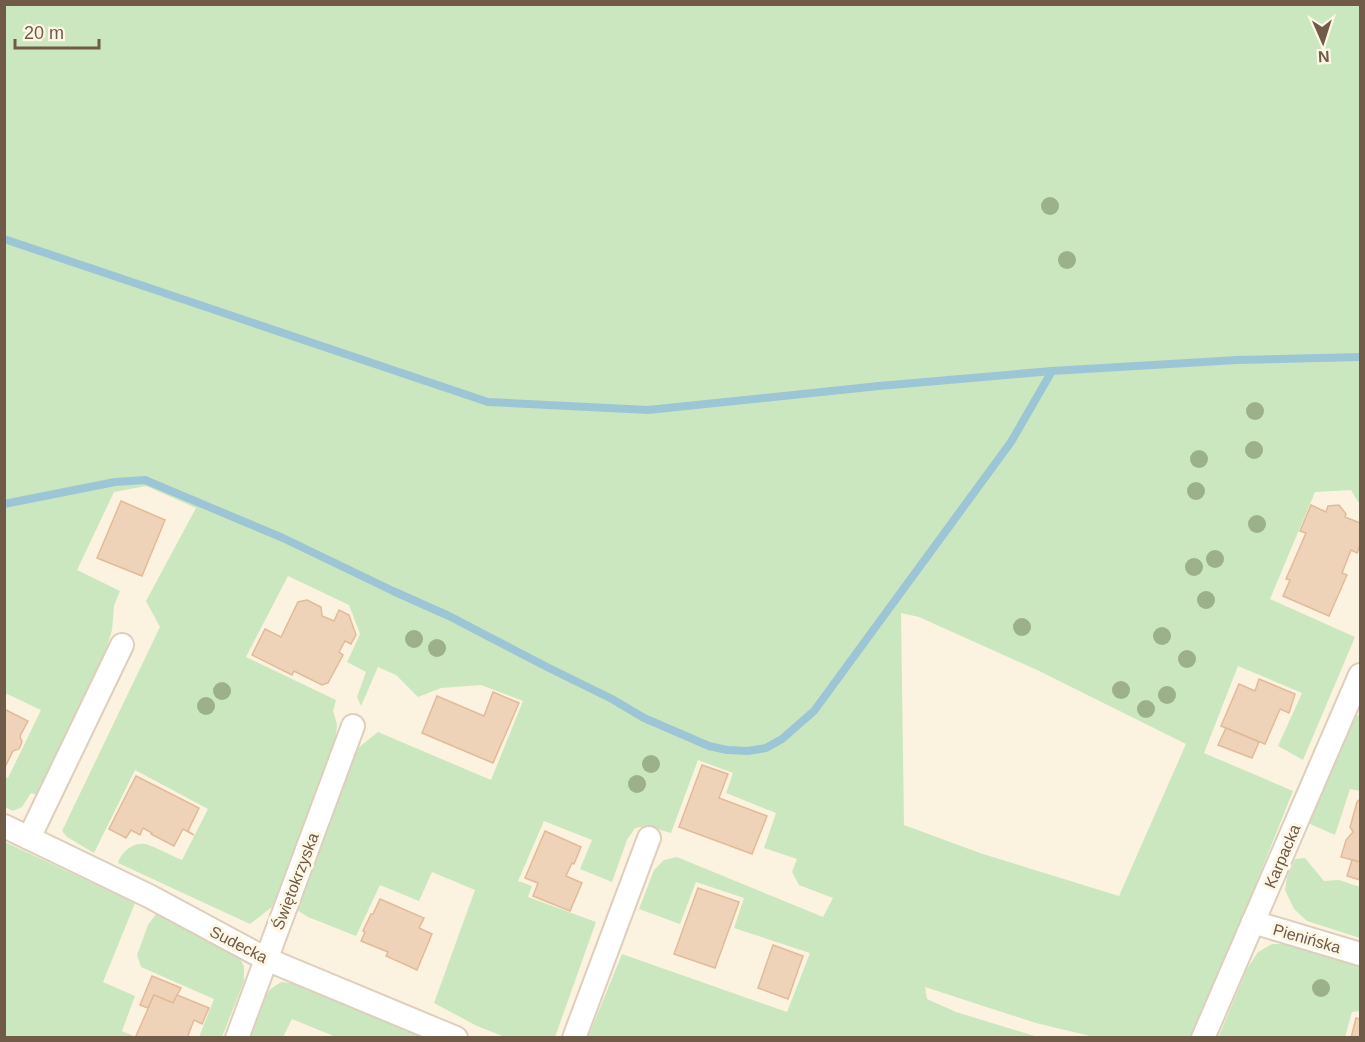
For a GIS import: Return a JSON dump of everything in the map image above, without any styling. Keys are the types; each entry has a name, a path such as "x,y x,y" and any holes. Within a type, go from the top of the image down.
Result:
{"street":[{"path":"29,838 122,645"},
{"name":"Karpacka","path":"1203,1038 1360,675"},
{"name":"Świętokrzyska","path":"237,1038 353,726"},
{"name":"Sudecka","path":"4,826 149,897 266,959 456,1038"},
{"path":"574,1038 649,838"},
{"name":"Pienińska","path":"1253,922 1360,954"}],"green space":[{"path":"5,5 1360,5 1360,505 1351,490 1315,492 1270,599 1355,637 1303,760 1278,746 1302,693 1238,666 1204,753 1293,791 1237,931 1191,1037 1094,1037 1036,1023 925,987 927,999 956,1012 1038,1037 588,1037 622,954 787,1012 810,953 734,928 744,898 696,882 680,924 639,909 654,870 664,860 677,857 823,917 833,898 799,885 792,872 797,859 764,848 776,813 726,793 733,773 698,760 671,833 647,826 635,828 627,840 612,882 580,869 592,840 544,821 518,881 532,886 528,897 596,922 555,1037 505,1037 477,1026 434,1003 475,890 432,872 419,901 380,885 356,936 308,917 297,910 358,748 378,732 491,780 523,701 481,685 441,688 418,697 396,675 378,667 361,706 357,697 366,672 347,662 360,634 349,605 288,576 246,657 336,700 333,711 337,724 335,749 272,907 250,924 118,863 128,849 141,844 182,860 208,809 135,770 94,853 67,837 62,831 160,627 146,601 196,508 146,486 114,492 77,570 120,591 114,606 112,630 99,672 41,796 31,793 22,807 13,811 5,807 4,777 8,778 41,710 5,693","holes":["901,613 919,617 1037,670 1186,744 1119,896 980,853 904,825"]},
{"path":"1357,715 1360,716 1360,791 1350,789 1335,835 1308,823"},
{"path":"5,842 135,903 103,982 135,996 122,1031 136,1037 5,1037"},
{"path":"1305,858 1324,881 1339,880 1360,887 1360,938 1307,921 1294,909 1285,890 1287,877 1295,859"},
{"path":"156,914 237,954 244,966 244,981 222,1037 199,1037 214,999 141,967 137,955 148,925"},
{"path":"1272,944 1287,944 1360,965 1360,1011 1352,1012 1345,1037 1218,1038 1247,969 1258,952"},
{"path":"282,982 298,984 425,1037 336,1037 292,1019 283,1037 247,1038 262,998"}],"building":[{"path":"121,501 165,520 142,576 97,558"},
{"path":"1311,505 1326,512 1328,506 1339,505 1346,514 1345,517 1360,523 1360,545 1357,553 1351,550 1342,573 1347,575 1329,616 1283,596 1290,580 1286,579 1306,533 1300,531"},
{"path":"307,600 321,607 322,616 334,621 339,610 349,615 356,635 351,644 345,641 339,652 343,655 328,683 322,685 294,671 292,675 252,655 265,629 281,637 298,602"},
{"path":"1259,679 1295,694 1289,713 1280,709 1265,744 1221,726 1239,684 1255,691"},
{"path":"493,692 519,703 493,763 422,733 437,696 484,716"},
{"path":"4,709 28,721 20,736 22,742 19,749 13,751 5,767"},
{"path":"1226,728 1259,742 1252,758 1218,745"},
{"path":"702,765 728,774 719,798 767,816 752,854 679,827"},
{"path":"136,776 199,808 188,831 194,835 183,829 174,846 143,828 140,835 131,830 126,838 109,829"},
{"path":"1360,799 1360,862 1341,857 1346,840 1353,832 1350,827 1357,802"},
{"path":"545,831 581,847 566,876 582,883 570,911 533,896 538,883 525,878"},
{"path":"1352,860 1360,862 1360,880 1347,876"},
{"path":"698,888 739,902 715,968 674,954"},
{"path":"380,899 424,918 419,928 432,934 417,970 386,956 388,952 361,941 365,932 363,931"},
{"path":"773,945 803,956 788,999 758,988"},
{"path":"152,976 181,988 173,1003 154,995 148,1008 140,1005"},
{"path":"154,995 173,1003 177,995 209,1008 202,1024 194,1020 187,1038 140,1038 136,1036"},
{"path":"1356,1018 1360,1019 1360,1038 1351,1038"}],"waterway":[{"path":"4,239 488,402 648,410 1052,371 1237,360 1360,357"},
{"path":"4,504 115,482 145,480 283,538 449,616 612,699 644,718 709,746 748,751 766,748 782,739 814,711 1011,442 1052,371"}]}
